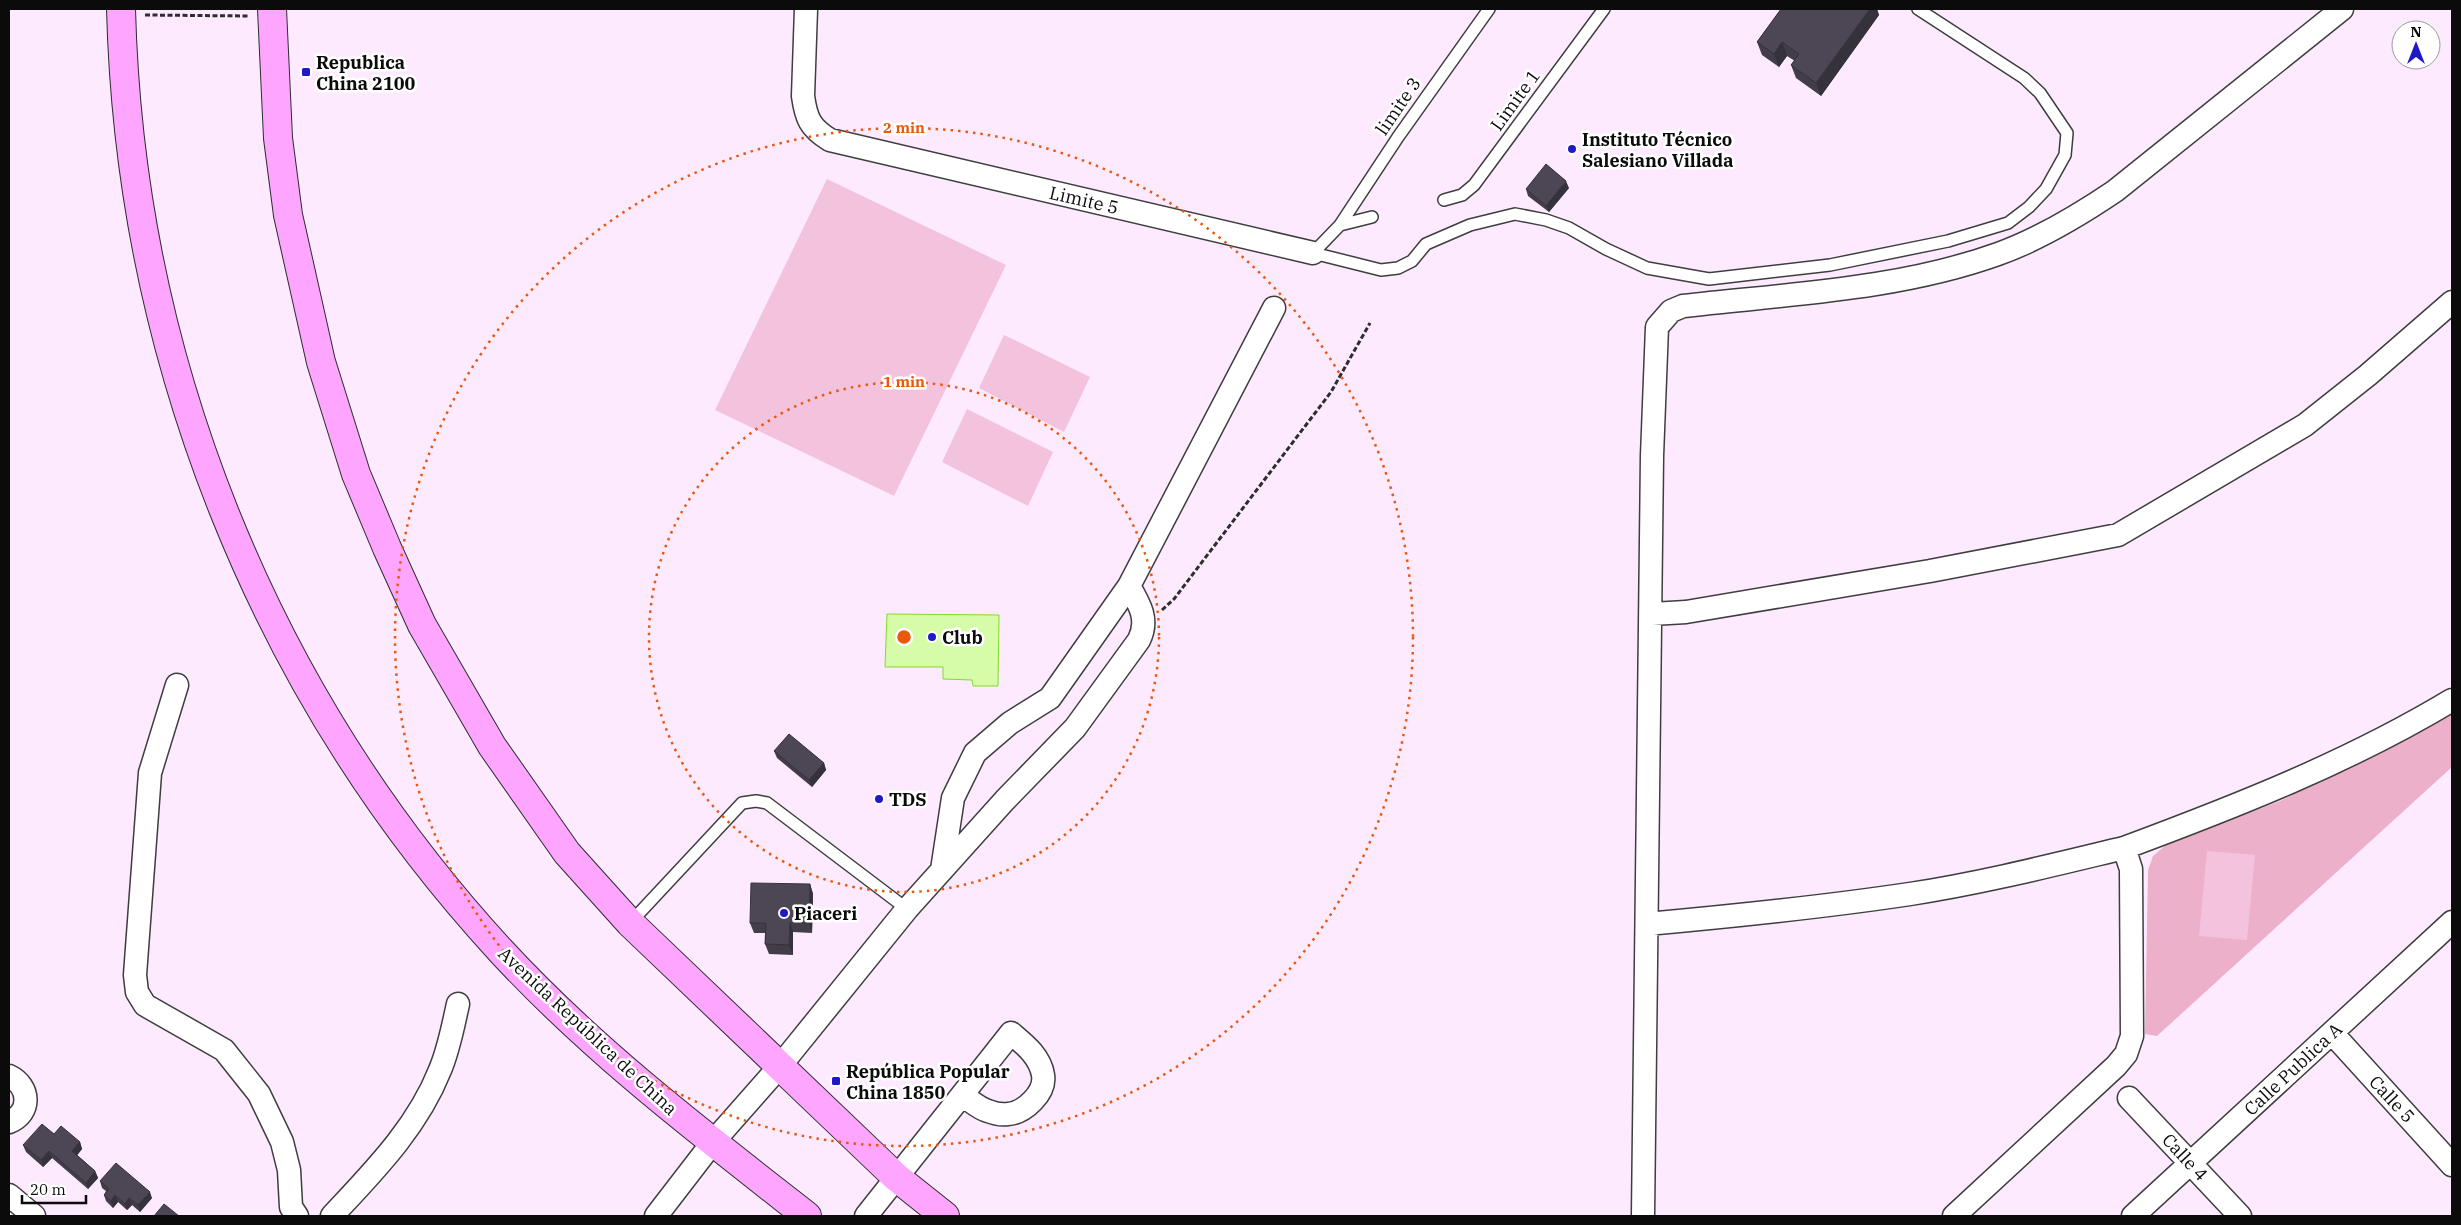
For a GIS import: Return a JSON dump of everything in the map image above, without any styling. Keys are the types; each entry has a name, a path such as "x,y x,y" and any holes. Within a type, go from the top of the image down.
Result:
{"main road":[{"name":"Avenida República de China","path":"129,12 122,68 129,139 138,206 167,342 186,408 212,483 268,612 325,716 419,855 502,952 608,1054 713,1142 807,1216"},
{"path":"272,13 278,138 288,216 321,362 360,482 422,625 492,746 567,853 630,923 896,1177 946,1216"}],"street":[{"name":"Limite 5","path":"806,9 803,96 807,114 816,131 830,140 1313,253"},
{"path":"1643,1216 1655,338 1657,327 1671,311 1683,306 1902,279 1998,254 2045,234 2077,217 2115,191 2342,9"},
{"path":"1652,614 1686,612 1930,571 2118,535 2305,425 2368,375 2452,302"},
{"path":"942,870 953,798 975,754 1010,723 1050,698 1129,586 1274,308"},
{"path":"663,1211 713,1142 780,1066 907,909 1005,800 1076,728 1139,640 1144,628 1137,600 1129,586"},
{"path":"177,685 150,772 136,975 137,992 153,1012 224,1050 253,1085 282,1142 289,1170 292,1208 297,1216"},
{"path":"1647,924 1820,906 1912,894 2017,874 2124,848 2296,781 2417,721 2452,700"},
{"path":"1954,1216 2116,1066 2130,1045 2132,1036 2131,869 2124,848"},
{"name":"Calle Publica A","path":"2133,1216 2452,922"},
{"path":"332,1216 390,1152 408,1130 426,1102 441,1070 458,1004"},
{"name":"Calle 5","path":"2332,1033 2452,1165"},
{"path":"9,1076 22,1085 26,1100 21,1115 9,1122"},
{"path":"866,1216 962,1095"},
{"name":"Calle 4","path":"2129,1098 2240,1216"},
{"path":"9,1195 34,1216"}],"lane":[{"name":"limite 3","path":"1313,253 1340,225 1398,137 1489,9"},
{"name":"Limite 1","path":"1444,200 1462,195 1474,185 1604,9"},
{"path":"1313,253 1381,270 1398,268 1412,261 1426,244 1470,225 1515,214 1546,220 1569,228 1606,249 1647,268 1708,279 1830,265 1948,241 2008,222 2029,207 2046,189 2065,155 2067,133 2040,93 2024,78 1918,9"},
{"path":"1340,225 1372,217"},
{"path":"630,923 742,803 756,801 767,803 907,909"}],"path":[{"path":"129,12 272,13"},
{"path":"1144,628 1174,599 1331,392 1370,324"}],"shaded area":[{"path":"827,179 1006,265 894,496 715,410"},
{"path":"1004,335 1090,377 1064,432 979,388"},
{"path":"967,409 1053,452 1028,506 942,462"},
{"path":"887,614 999,615 998,686 973,686 972,680 943,679 943,667 885,667"},
{"path":"2452,711 2452,767 2157,1036 2145,1034 2148,870 2153,856 2167,844 2280,801 2408,738"},
{"path":"2207,851 2255,855 2247,940 2199,936"}],"building":[{"path":"1781,9 1870,9 1816,83 1791,65 1799,54 1782,42 1774,54 1757,42"},
{"path":"1546,164 1566,181 1546,206 1526,189"},
{"path":"789,734 824,763 809,780 774,751"},
{"name":"Piaceri","path":"751,883 810,884 809,923 790,922 789,945 765,944 766,923 750,923"},
{"path":"42,1124 54,1134 61,1126 80,1142 72,1151 95,1171 86,1183 49,1151 41,1160 23,1145"},
{"path":"116,1163 150,1192 138,1205 129,1198 125,1204 115,1195 111,1201 104,1195 109,1189 100,1181"},
{"path":"164,1204 179,1216 154,1216"}],"place":[{"name":"Republica China 2100","path":"306,72"},
{"name":"Instituto Técnico Salesiano Villada","path":"1572,149"},
{"name":"Club","path":"932,637"},
{"name":"TDS","path":"879,799"},
{"name":"Piaceri","path":"784,913"},
{"name":"República Popular China 1850","path":"836,1081"}]}
